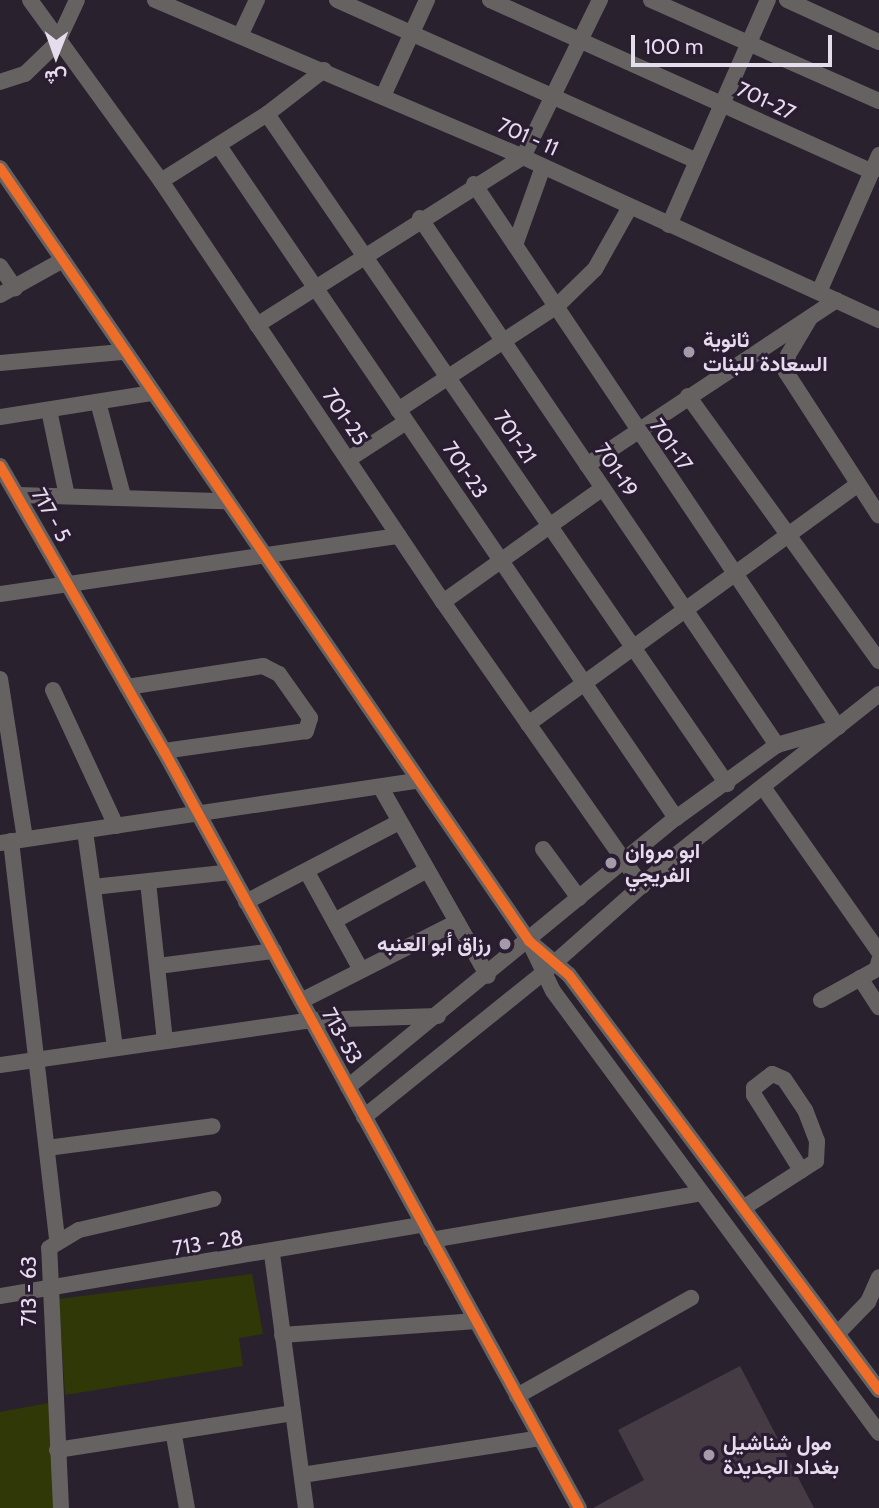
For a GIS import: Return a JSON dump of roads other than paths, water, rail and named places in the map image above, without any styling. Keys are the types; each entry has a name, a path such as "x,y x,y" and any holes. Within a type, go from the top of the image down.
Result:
{"street":[{"name":"701-25","path":"30,0 57,43 162,181 443,602 642,886"},
{"path":"0,82 25,74 57,43 77,0"},
{"name":"701 - 11","path":"155,0 241,34 523,157 879,320"},
{"path":"241,34 257,0"},
{"path":"337,0 697,161"},
{"path":"383,96 427,0"},
{"name":"701-27","path":"490,0 872,172"},
{"path":"257,325 363,253 523,157 600,0"},
{"path":"651,0 879,101"},
{"path":"669,225 768,0"},
{"path":"787,0 879,42"},
{"path":"162,181 268,114 324,71"},
{"name":"701-21","path":"268,114 727,784"},
{"name":"701-23","path":"219,146 676,818"},
{"path":"819,292 879,155"},
{"path":"515,245 544,167"},
{"path":"0,168 64,260 122,352 265,555 414,781 529,941 542,974 879,1433"},
{"name":"701-17","path":"474,184 557,306 635,432 838,727"},
{"path":"349,459 448,377 557,306 595,269 630,207"},
{"name":"701-19","path":"420,218 777,745"},
{"path":"0,266 7,291 64,260"},
{"path":"587,465 835,300"},
{"path":"813,314 788,355 786,372 879,516"},
{"path":"0,363 122,352"},
{"path":"0,417 151,393"},
{"path":"688,396 879,661"},
{"path":"98,402 123,496"},
{"path":"49,410 67,496"},
{"name":"717 - 5","path":"0,466 67,584"},
{"path":"528,724 858,485"},
{"path":"443,602 603,488"},
{"path":"18,495 226,501"},
{"path":"0,594 399,536"},
{"name":"713-53","path":"67,584 199,814 421,1225 579,1508"},
{"path":"127,687 263,666 279,674 310,718 306,731 163,751"},
{"path":"0,679 12,841 57,1239"},
{"path":"53,690 116,826"},
{"path":"364,1117 542,974 642,886 879,694"},
{"path":"348,1087 488,975 676,818 727,784 777,745 838,727"},
{"path":"12,841 382,788 414,781"},
{"path":"763,787 879,952"},
{"path":"382,788 488,975"},
{"path":"246,902 399,822"},
{"path":"85,831 115,1048"},
{"path":"543,849 579,898"},
{"path":"336,920 427,870"},
{"path":"93,887 230,872"},
{"path":"307,872 336,920 361,970"},
{"path":"148,882 165,1041"},
{"path":"301,1001 457,922"},
{"path":"529,941 556,961 879,1390"},
{"path":"158,966 274,951"},
{"path":"821,1000 877,969 879,961"},
{"path":"860,978 879,1007"},
{"path":"0,1065 312,1020 438,1016"},
{"path":"743,1208 816,1161 817,1141 806,1110 784,1079 772,1074 754,1088 754,1095 801,1170"},
{"path":"47,1148 213,1126"},
{"path":"431,1240 702,1193"},
{"name":"713 - 63","path":"61,1508 48,1289 49,1248 57,1239 214,1199"},
{"name":"713 - 28","path":"0,1296 272,1254 421,1225"},
{"path":"272,1254 306,1508"},
{"path":"837,1334 868,1302 879,1278"},
{"path":"517,1396 691,1298"},
{"path":"282,1335 475,1321"},
{"path":"57,1450 174,1436 293,1413"},
{"path":"174,1436 187,1508"},
{"path":"302,1475 540,1438"}],"place":[{"name":"ثانوية السعادة للبنات","path":"689,352"},
{"name":"ابو مروان الفريجي","path":"611,863"},
{"name":"رزاق أبو العنبه","path":"505,944"},
{"name":"مول شناشيل بغداد الجديدة","path":"709,1455"}]}
